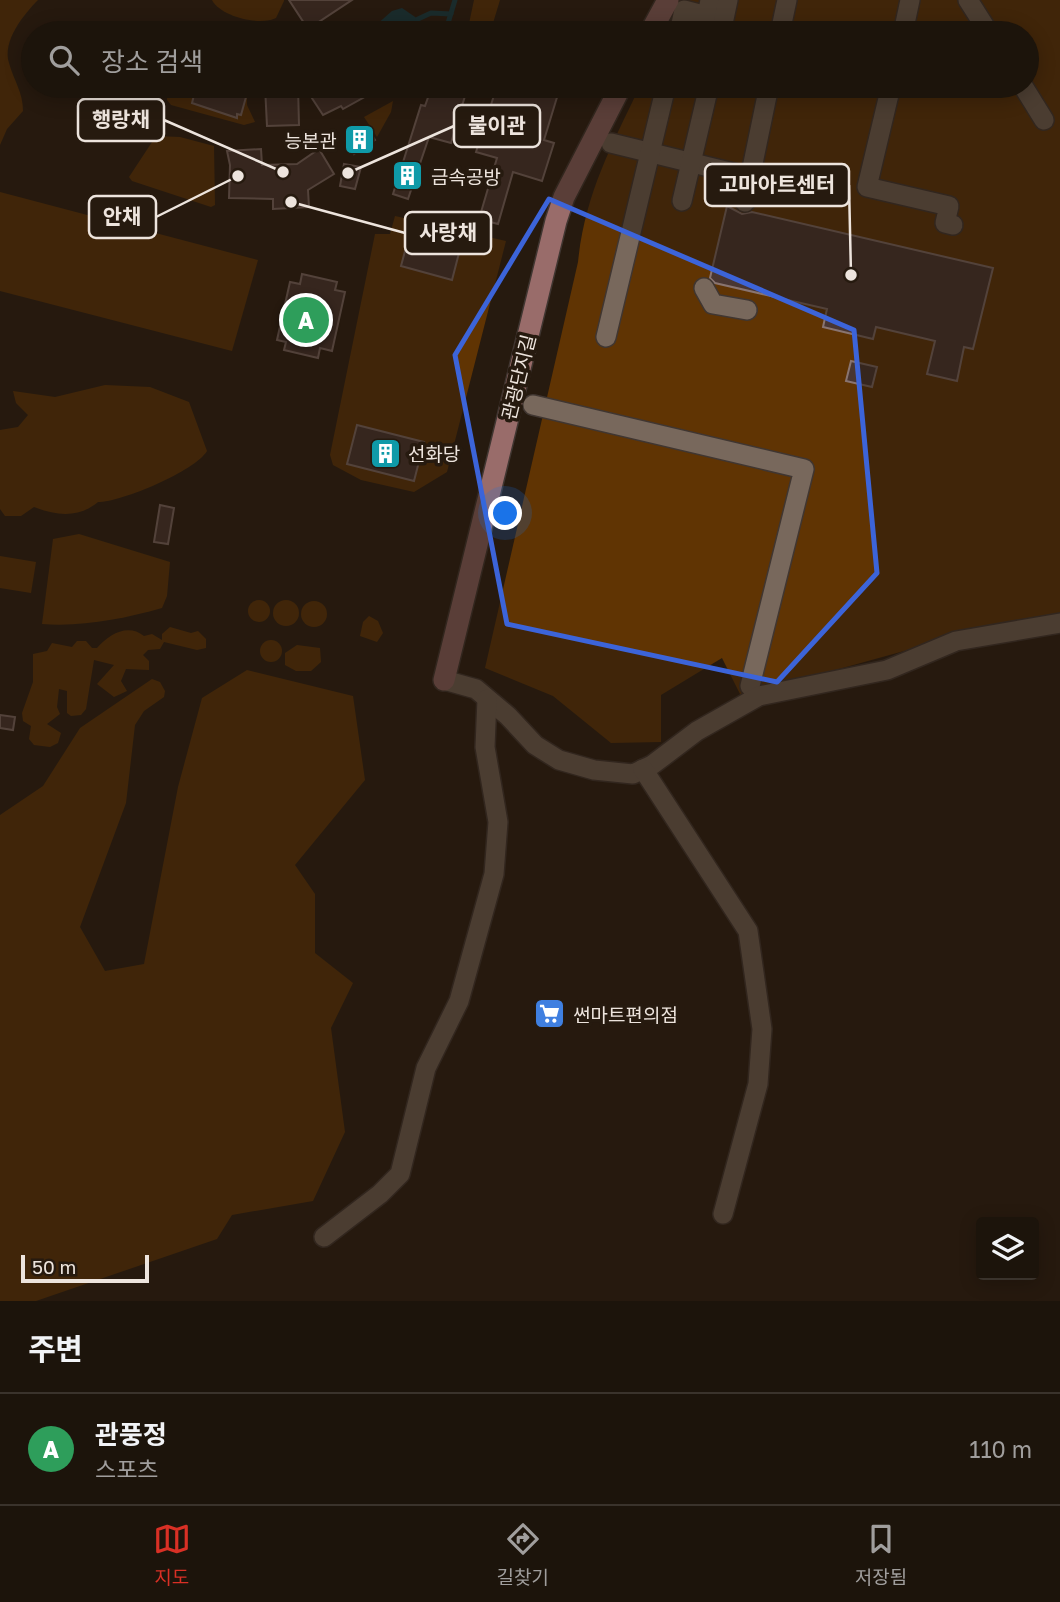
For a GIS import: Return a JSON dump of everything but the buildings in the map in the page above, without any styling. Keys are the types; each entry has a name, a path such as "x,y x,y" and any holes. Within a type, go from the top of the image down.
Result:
{"street":[{"path":"657,21 668,0"},
{"path":"682,21 684,10 707,16 710,0"},
{"path":"723,21 728,0"},
{"path":"783,21 787,0"},
{"path":"906,21 910,0"},
{"path":"968,0 981,21"},
{"name":"관광단지길","path":"444,680 556,221 564,197 615,98"},
{"path":"606,337 663,98"},
{"path":"682,201 706,98"},
{"path":"745,202 766,98"},
{"path":"888,98 867,187 950,206 945,223 953,225"},
{"path":"1030,98 1044,120"},
{"path":"611,143 750,177"},
{"path":"705,288 713,304 747,310"},
{"path":"533,405 804,469 750,686"},
{"path":"444,680 476,689 535,745 559,760 633,774 697,731 759,696 887,670 956,641 1060,623"},
{"path":"324,1237 400,1174 426,1068 460,1001 494,874 499,822 485,747 487,699"},
{"path":"643,769 748,931 762,1029 758,1084 723,1214"}],"highlighted area":[{"path":"549,199 854,330 877,573 777,682 507,624 455,355"}],"shaded area":[{"path":"0,0 38,0 11,37 9,63 20,92 23,111 7,129 0,145"},
{"path":"212,0 284,1 276,18 261,21 232,15"},
{"path":"474,0 500,0 494,21 470,21"},
{"path":"688,0 1060,0 1060,617 962,635 741,696 722,658 661,695 661,742 611,743 553,696 485,668 587,214 601,171 634,98 1039,98 1039,21 676,21"},
{"path":"247,98 247,105 255,122 244,125 171,105 167,100"},
{"path":"393,101 391,112 377,137 364,117"},
{"path":"156,136 180,137 214,146 215,205 211,207 132,181 129,177"},
{"path":"0,192 258,260 232,351 0,291"},
{"path":"395,216 506,241 447,472 414,492 361,480 333,465 330,455 375,234 390,234"},
{"path":"105,385 150,387 189,402 207,451 200,459 174,476 123,497 98,502 83,511 59,514 34,507 21,516 5,516 0,509 0,430 18,427 28,415 16,403 13,391 55,397"},
{"path":"79,534 170,562 167,596 162,608 102,621 42,624 53,539"},
{"path":"0,556 36,562 31,593 0,588"},
{"path":"259,600 267,603 270,611 267,619 259,622 251,619 248,611 251,603"},
{"path":"286,600 295,604 299,613 295,622 286,626 277,622 273,613 277,604"},
{"path":"314,601 323,605 327,614 323,623 314,627 305,623 301,614 305,605"},
{"path":"369,616 378,621 383,633 377,642 360,636 363,622"},
{"path":"170,627 191,633 198,631 206,639 206,648 197,650 164,642 160,649 148,650 143,655 149,661 149,670 126,669 121,681 127,691 114,697 97,684 114,665 94,660 86,709 81,715 71,716 67,713 67,691 59,689 57,707 60,714 47,724 61,733 58,743 50,747 34,745 29,739 31,726 23,721 22,713 33,682 33,654 47,651 52,643 72,647 77,641 86,641 92,648 97,648 107,638 125,630 132,630 144,636 152,634 162,640 162,634"},
{"path":"271,640 279,643 282,651 279,659 271,662 263,659 260,651 263,643"},
{"path":"297,645 320,648 321,662 311,671 296,671 285,665 285,653"},
{"path":"247,670 353,696 365,780 295,865 315,894 315,953 353,983 331,1028 345,1132 313,1201 232,1215 217,1239 36,1301 0,1301 0,815 43,786 80,728 152,679 160,682 165,691 164,697 144,711 135,725 126,803 80,927 105,971 144,964 178,787 202,698"}],"water":[{"path":"402,8 417,21 381,21 392,11"}],"waterway":[{"path":"449,21 455,0"},
{"path":"418,19 431,13 451,14"}],"place":[{"name":"능본관","path":"360,140"},
{"name":"행랑채","path":"283,172"},
{"name":"불이관","path":"348,173"},
{"name":"안채","path":"238,176"},
{"name":"금속공방","path":"408,176"},
{"name":"사랑채","path":"291,202"},
{"name":"고마아트센터","path":"851,275"},
{"name":"관풍정","path":"306,320"},
{"name":"선화당","path":"385,453"},
{"name":"썬마트편의점","path":"550,1014"}]}
